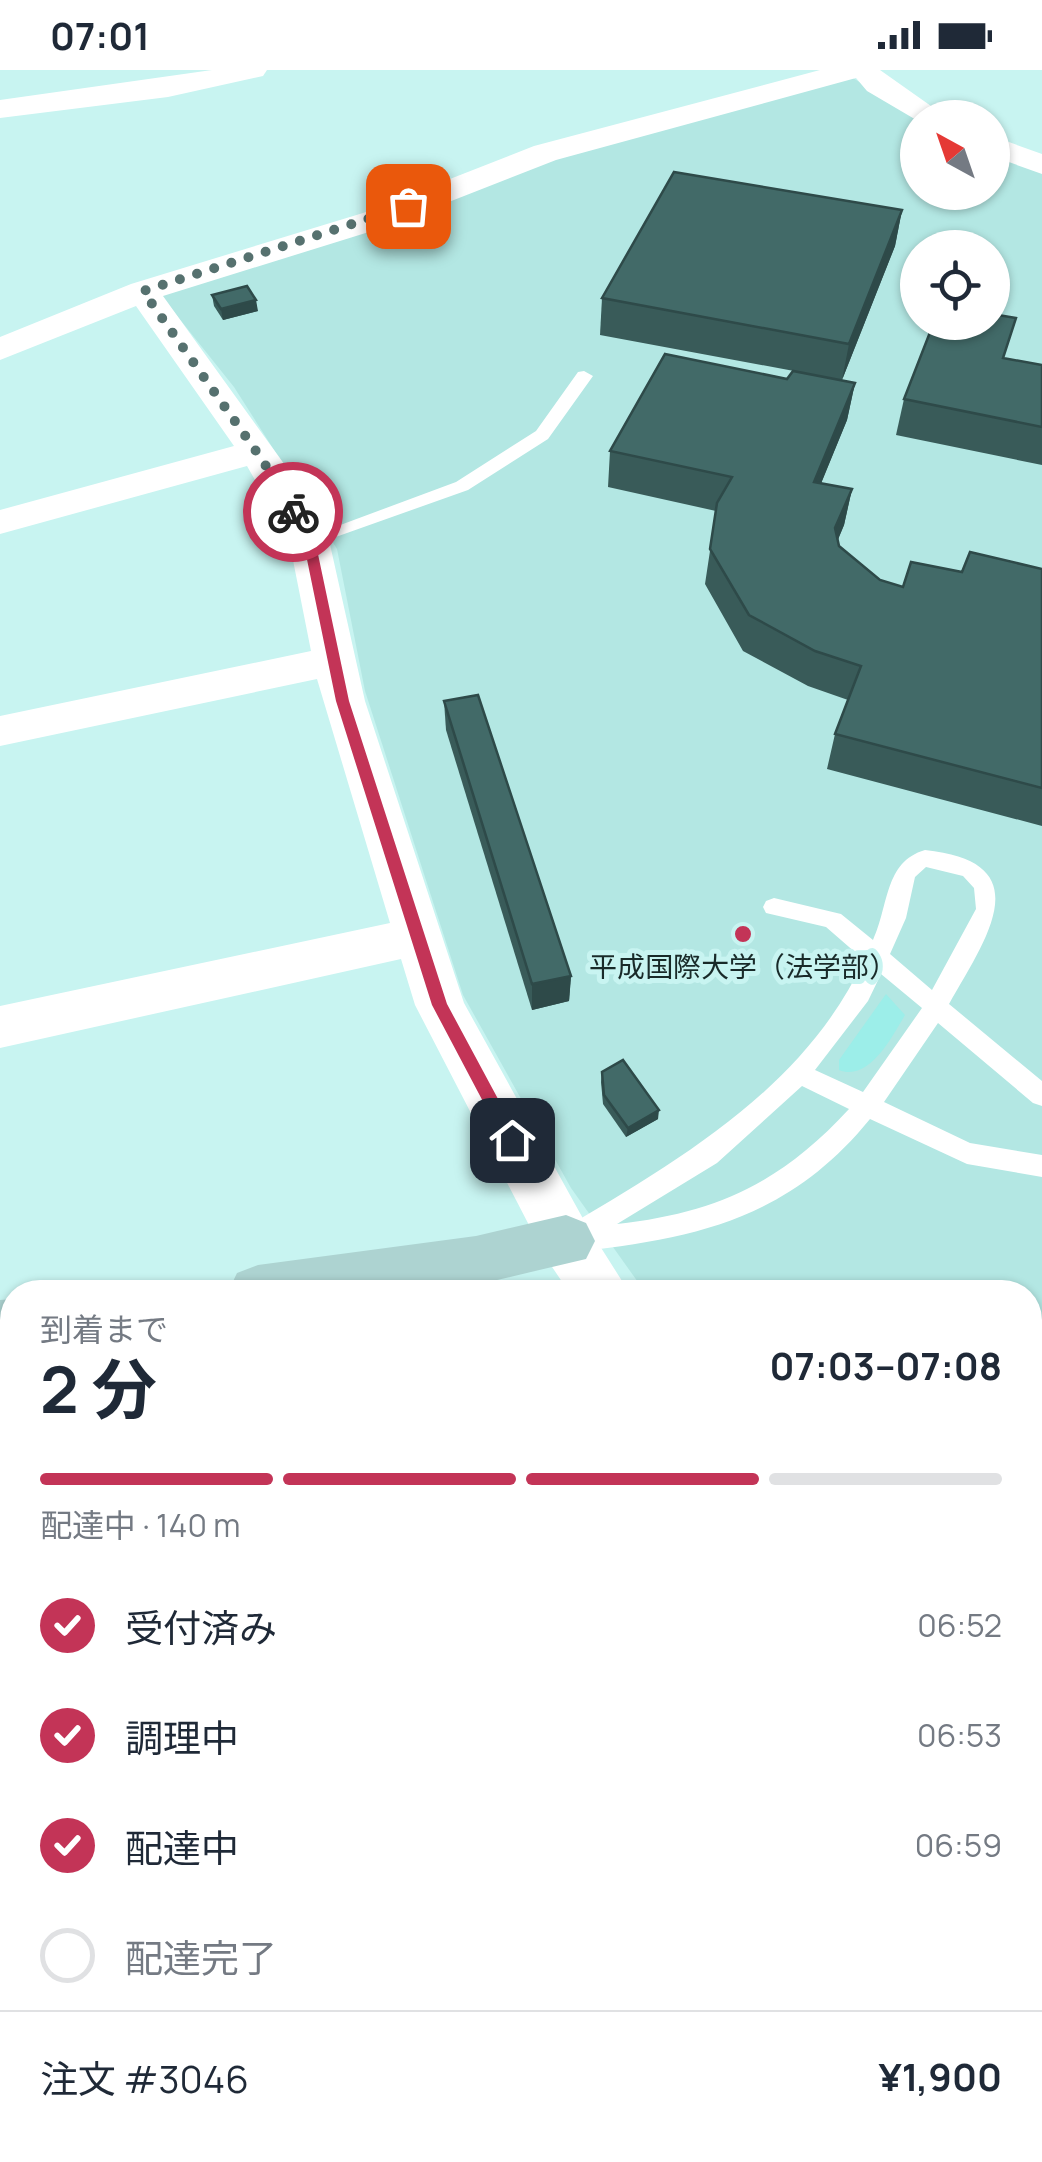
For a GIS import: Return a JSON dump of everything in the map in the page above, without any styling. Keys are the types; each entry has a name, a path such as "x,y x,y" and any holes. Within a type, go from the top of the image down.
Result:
{"street":[{"path":"0,109 168,88 253,70"},
{"path":"0,348 143,291 374,220 544,154 853,70"},
{"path":"864,70 877,86 902,100"},
{"path":"1010,152 1042,165"},
{"path":"143,291 256,452 309,540 342,701 440,1005 566,1241 593,1280"},
{"path":"0,522 256,452"},
{"path":"0,730 334,661"},
{"path":"0,1027 418,936"},
{"path":"345,1280 476,1262 566,1241"}],"lane":[{"path":"309,540 462,486 542,435 584,376"},
{"path":"926,858 948,860 983,880 990,894 987,910 935,1006 866,1105 784,1180 724,1214 653,1230 566,1241 708,1155 798,1073 839,1025 879,958 895,918 904,875 912,863 926,858"},
{"path":"774,907 834,920 1042,1096"},
{"path":"798,1073 967,1153 1042,1166"}],"shaded area":[{"name":"平成国際大学（法学部）","path":"851,77 900,106 900,210 1010,210 1010,158 1042,172 1042,1280 636,1280 571,1188 463,995 365,691 337,549 234,387 158,292 537,163"},
{"path":"886,994 905,1015 893,1035 870,1064 850,1072 839,1070 839,1060"}],"building":[{"path":"674,172 902,210 849,344 602,298"},
{"path":"247,286 256,300 221,309 212,295"},
{"path":"927,340 1009,340 1003,358 1042,365 1042,427 904,399"},
{"path":"665,354 787,379 793,371 855,383 814,482 852,489 835,528 839,546 880,580 903,587 911,562 962,572 970,552 1042,569 1042,788 835,734 861,666 815,651 749,615 710,549 717,503 732,477 610,451"},
{"path":"478,695 571,976 532,984 444,701"},
{"path":"623,1060 659,1110 628,1128 604,1095 602,1072"}],"way so far":[{"path":"293,512 263,461 143,291 408,206"}],"place":[{"name":"平成国際大学（法学部）","path":"743,934"}],"route":[{"path":"293,512 309,540 342,701 440,1005 512,1140"}]}
